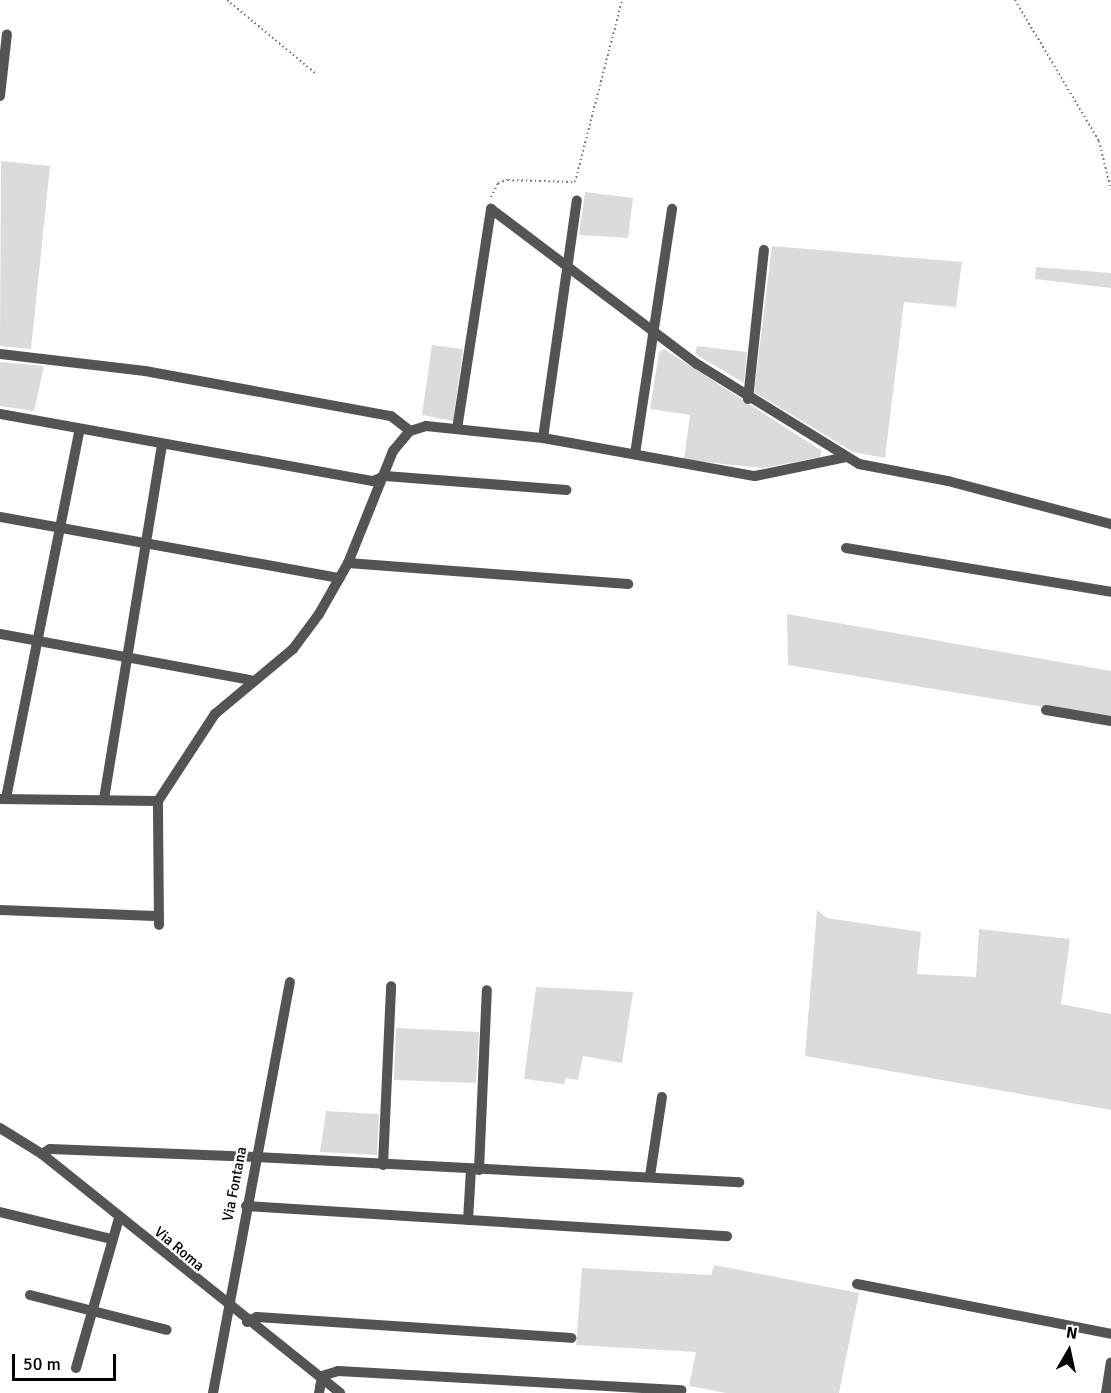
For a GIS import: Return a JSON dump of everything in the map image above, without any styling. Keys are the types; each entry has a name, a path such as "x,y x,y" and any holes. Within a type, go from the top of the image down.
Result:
{"street":[{"path":"0,96 7,34"},
{"path":"543,438 577,200"},
{"path":"457,429 490,209 748,399 847,457 1111,524"},
{"path":"635,454 656,333 672,209"},
{"path":"748,399 765,250"},
{"path":"0,354 145,371 380,414 401,420 410,431"},
{"path":"0,414 373,481 385,476 566,490"},
{"path":"0,910 157,921 158,801 215,714 250,680 293,649 340,578 385,476 393,451 410,431 426,426 543,438 754,476 847,457"},
{"path":"80,429 3,799 158,801"},
{"path":"104,799 124,657 162,444"},
{"path":"0,517 340,578"},
{"path":"846,548 1111,592"},
{"path":"348,563 628,584"},
{"path":"0,634 250,680"},
{"path":"1046,710 1111,721"},
{"name":"Via Fontana","path":"213,1393 246,1206 290,982"},
{"path":"383,1165 391,986"},
{"path":"468,1220 475,1170 487,990"},
{"path":"650,1176 662,1097"},
{"name":"Via Roma","path":"0,1128 42,1154 227,1308 322,1376 339,1393"},
{"path":"42,1154 50,1149 256,1157 739,1182"},
{"path":"246,1206 727,1236"},
{"path":"0,1212 112,1239"},
{"path":"76,1368 118,1218"},
{"path":"857,1284 1111,1334"},
{"path":"30,1295 167,1330"},
{"path":"247,1322 257,1317 571,1338"},
{"path":"1106,1393 1111,1362"},
{"path":"319,1393 322,1376 338,1371 681,1390"}],"path":[{"path":"227,0 315,73"},
{"path":"490,209 492,192 508,180 575,182 622,0"},
{"path":"1015,0 1099,141 1111,190"}],"shaded area":[{"path":"1,161 50,166 31,349 0,346"},
{"path":"585,192 633,198 628,238 579,235"},
{"path":"772,246 962,262 956,307 904,302 885,458 853,452 754,392"},
{"path":"1036,267 1111,273 1111,288 1035,279"},
{"path":"432,345 463,349 453,421 422,415"},
{"path":"697,346 747,352 744,383 695,354"},
{"path":"664,349 822,451 820,457 763,468 684,460 690,415 650,409 659,352"},
{"path":"0,362 44,366 34,411 0,406"},
{"path":"787,614 1111,671 1111,718 788,665"},
{"path":"817,910 827,918 921,932 917,974 976,977 979,929 1070,939 1061,1004 1111,1014 1111,1110 805,1056"},
{"path":"536,987 633,992 622,1063 583,1056 578,1080 566,1078 564,1084 524,1079"},
{"path":"396,1028 479,1032 476,1083 394,1080"},
{"path":"326,1111 379,1114 377,1155 320,1152"},
{"path":"714,1265 859,1293 839,1393 726,1393 689,1386 696,1352 576,1345 582,1268 711,1275"}]}
